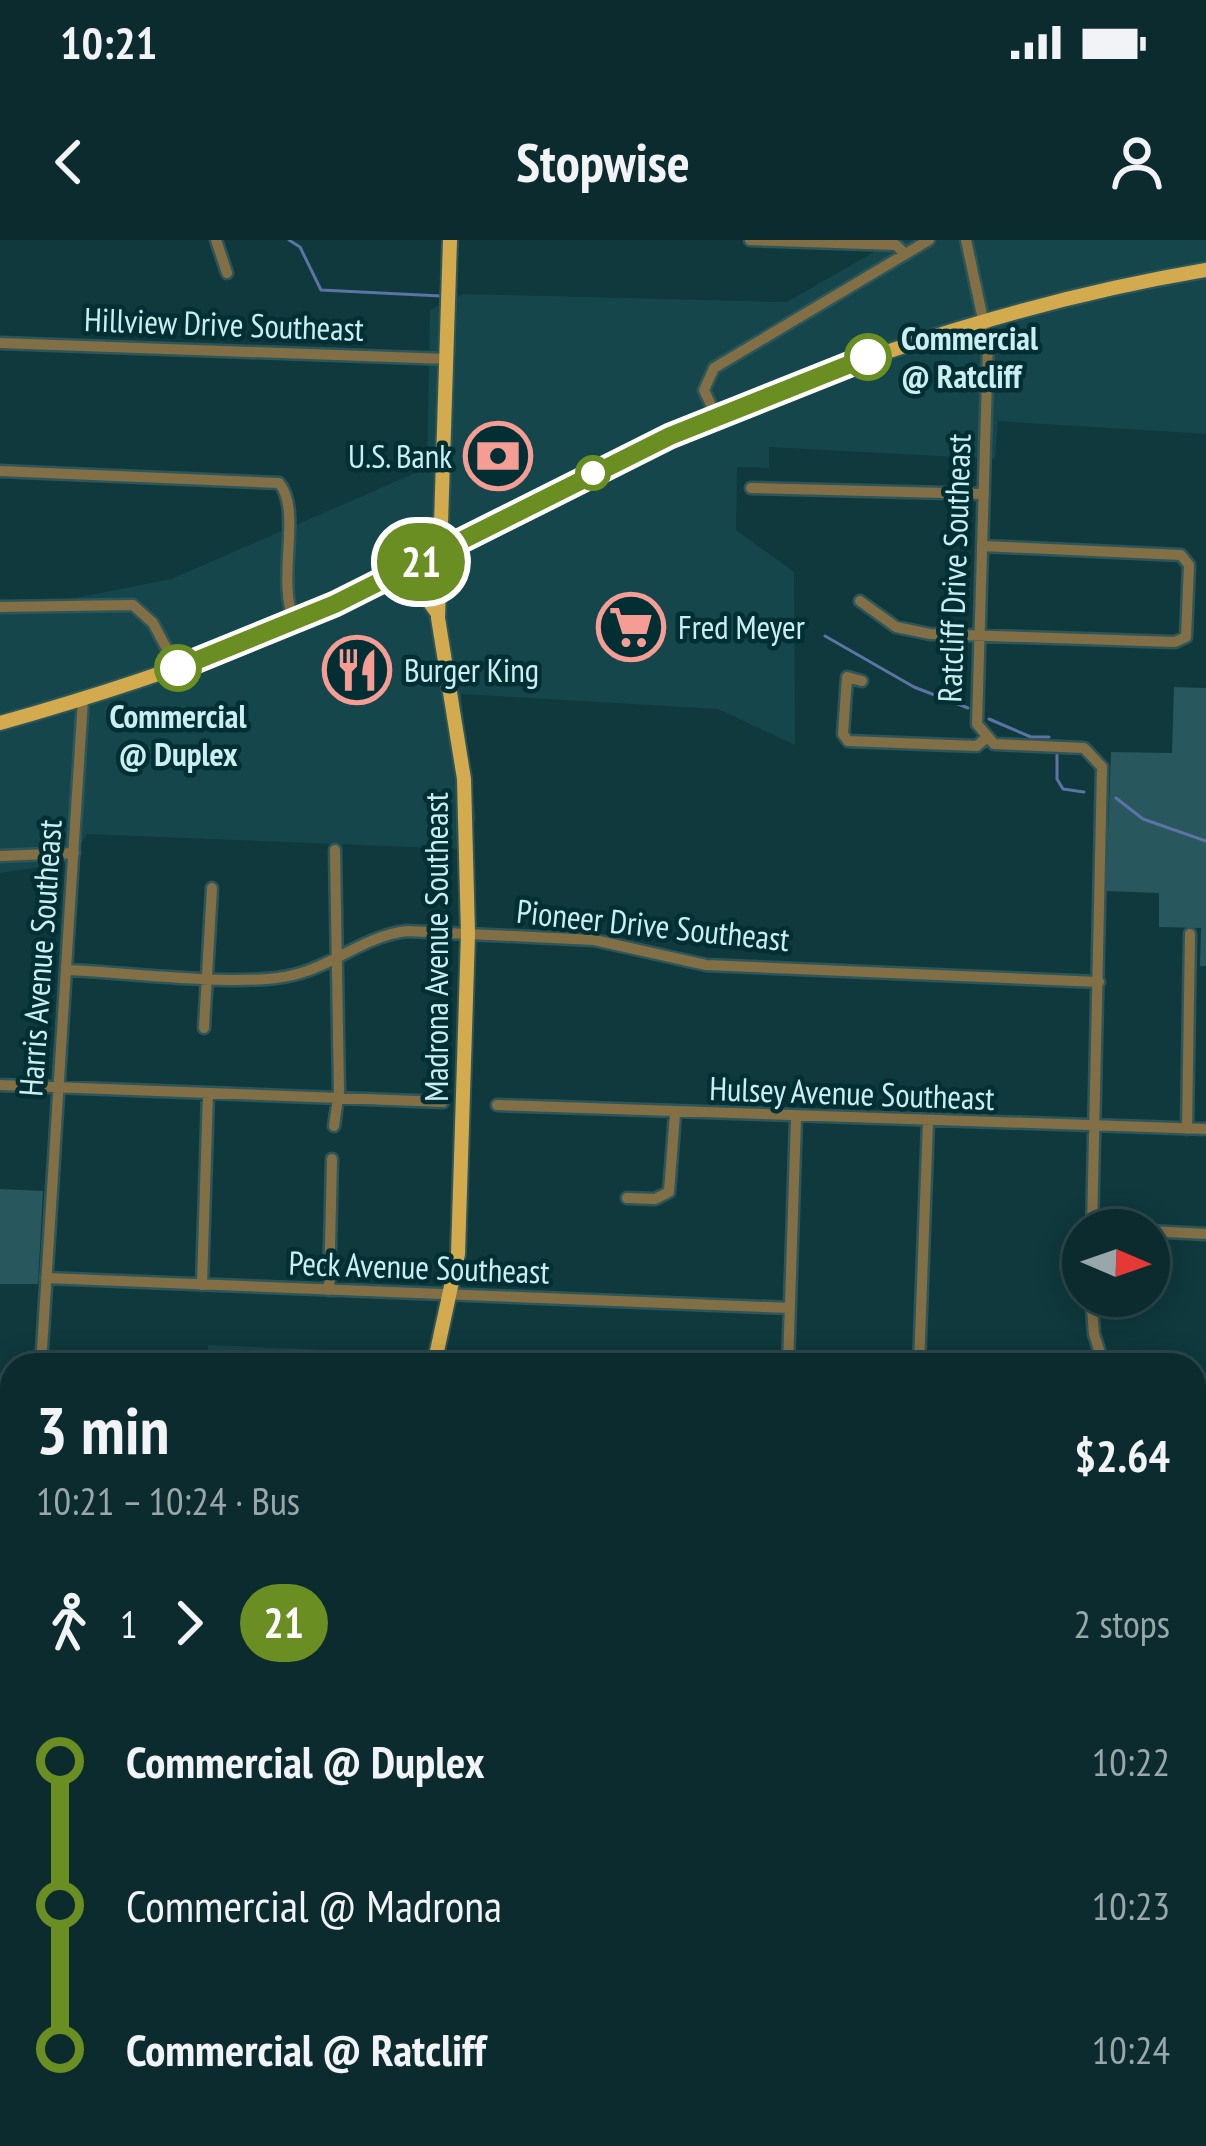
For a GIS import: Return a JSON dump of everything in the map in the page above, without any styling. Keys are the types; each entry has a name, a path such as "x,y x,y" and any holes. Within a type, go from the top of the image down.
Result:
{"main road":[{"name":"Madrona Avenue Southeast","path":"437,1353 459,1241 468,934 464,779 446,694 438,614 450,240"},
{"path":"0,723 178,668 295,622 716,416 983,319 1206,270"},
{"path":"386,580 421,590 438,614"}],"street":[{"path":"216,240 227,273"},
{"path":"749,240 896,245 905,254"},
{"path":"716,416 704,390 714,368 929,240"},
{"name":"Ratcliff Drive Southeast","path":"966,240 988,343 976,724 994,744 1077,746 1101,761 1093,1209"},
{"name":"Hillview Drive Southeast","path":"0,343 447,359"},
{"path":"0,471 271,482 283,487 288,498 286,599 295,622"},
{"path":"751,488 984,494"},
{"path":"860,601 896,627 979,636 1183,640 1190,586 1185,557 982,546"},
{"path":"1190,586 1206,586"},
{"path":"0,607 133,605 153,623 178,668"},
{"path":"862,681 847,677 843,734 848,741 976,746 985,739"},
{"name":"Harris Avenue Southeast","path":"42,1353 83,698"},
{"path":"334,1126 338,1098 335,850"},
{"path":"0,856 74,854"},
{"path":"204,1028 212,888"},
{"name":"Pioneer Drive Southeast","path":"67,970 289,976 392,933 594,940 706,965 1099,982"},
{"path":"1187,1129 1190,934"},
{"path":"0,1084 442,1102"},
{"path":"202,1286 208,1093"},
{"name":"Hulsey Avenue Southeast","path":"496,1105 796,1119 1206,1129"},
{"path":"627,1198 655,1199 669,1192 675,1114"},
{"path":"788,1353 796,1119"},
{"path":"919,1353 928,1122"},
{"path":"328,1290 332,1159"},
{"path":"1170,1232 1206,1234"},
{"name":"Peck Avenue Southeast","path":"46,1278 790,1308"},
{"path":"1092,1317 1100,1353"}],"shaded area":[{"path":"895,240 1206,240 1206,434 998,421 995,459 769,447 769,468 737,467 736,530 794,572 795,745 718,709 461,694 476,820 458,849 87,834 68,863 0,873 0,613 171,579 427,468 430,310 463,294 787,302"},
{"path":"1174,687 1206,688 1206,966 1200,966 1201,928 1159,927 1159,893 1106,891 1111,752 1172,753"},
{"path":"0,1189 43,1191 38,1284 0,1284"},
{"path":"208,1345 404,1353 208,1353"}],"waterway":[{"path":"289,240 300,247 321,290 441,296"},
{"path":"825,636 914,687 968,708"},
{"path":"989,719 1031,737 1049,737"},
{"path":"1057,754 1057,779 1063,789 1084,792"},
{"path":"1116,798 1143,819 1206,841"}],"bus line":[{"name":"21","path":"178,668 335,604 670,436 868,357"}],"place":[{"name":"Commercial @ Ratcliff","path":"868,357"},
{"name":"U.S. Bank","path":"498,456"},
{"name":"Fred Meyer","path":"631,627"},
{"name":"Commercial @ Duplex","path":"178,668"},
{"name":"Burger King","path":"357,670"}]}
